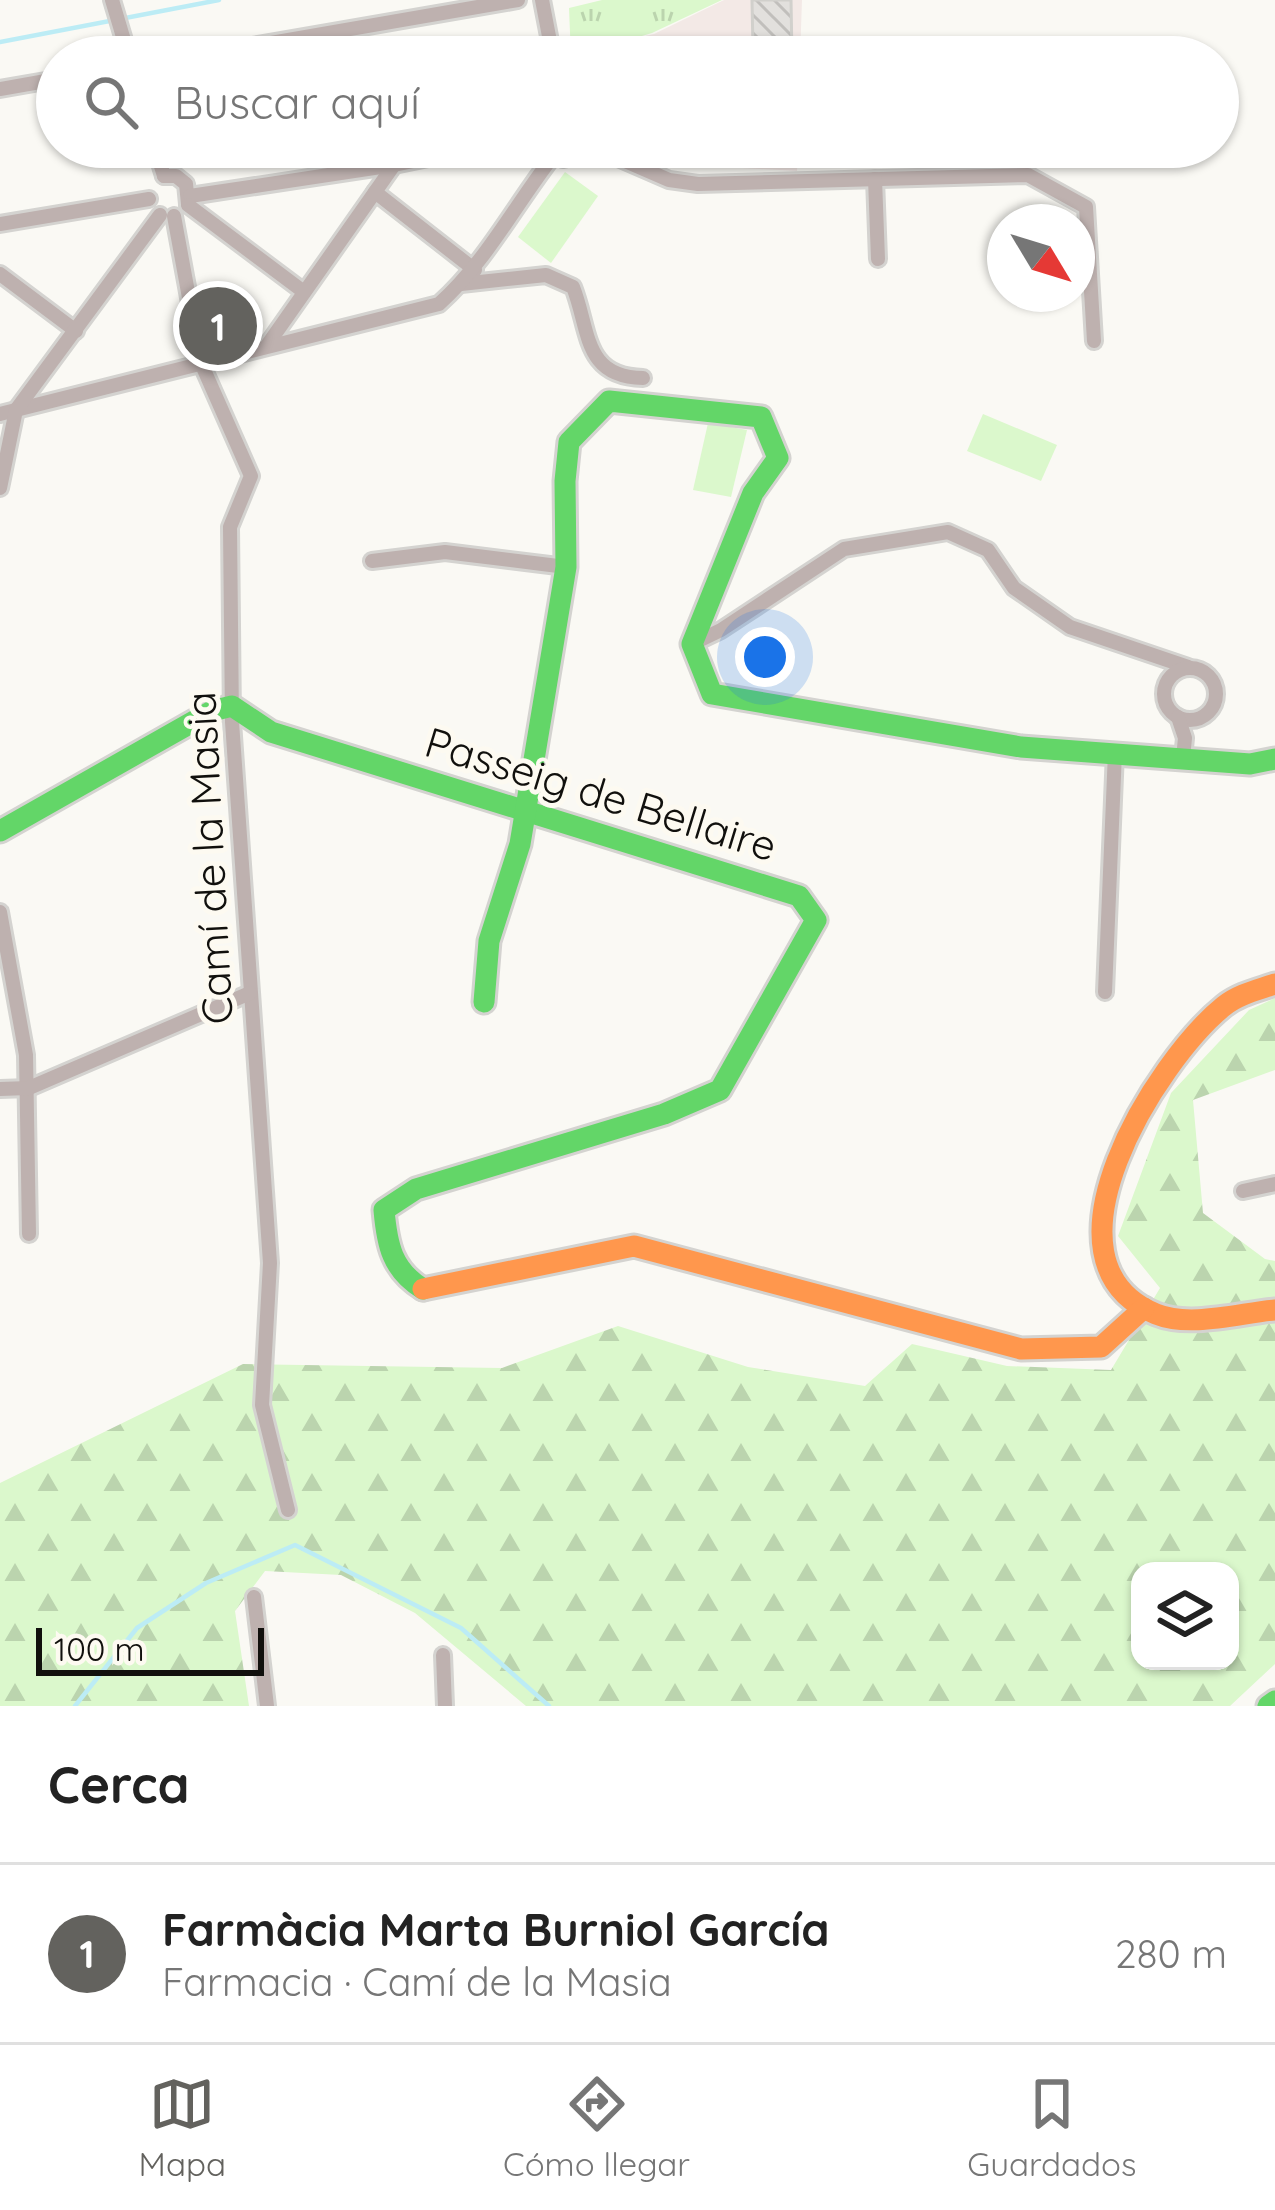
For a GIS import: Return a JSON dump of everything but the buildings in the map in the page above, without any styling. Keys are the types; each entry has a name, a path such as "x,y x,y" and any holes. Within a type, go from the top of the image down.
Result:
{"street":[{"path":"112,0 123,36"},
{"path":"310,36 518,0"},
{"path":"542,0 549,36"},
{"path":"0,89 36,83"},
{"path":"162,168 164,176"},
{"path":"0,488 16,410 167,215 189,201 377,168"},
{"path":"268,344 392,168"},
{"path":"0,414 439,304 475,270 539,168"},
{"path":"642,168 698,184 1028,175 1086,207 1094,340"},
{"path":"149,200 152,185 164,176 180,178 189,201 304,292"},
{"path":"875,179 878,259"},
{"path":"375,192 475,270"},
{"path":"0,224 149,200 167,215"},
{"name":"Camí de la Masia","path":"167,215 201,362 251,476 230,526 232,706 270,1263 262,1405 288,1510"},
{"path":"0,274 76,331"},
{"path":"461,284 546,275 573,287 585,317 587,343 602,365 624,378 644,378"},
{"path":"484,1002 488,940 520,844 566,567 569,442 609,401 761,417 778,458 753,493 692,644 712,694 1021,747 1250,764 1275,759"},
{"path":"692,644 844,549 948,532 988,550 1014,588 1070,627 1208,673 1216,698 1205,715 1196,720 1178,717"},
{"path":"372,562 445,552 566,567"},
{"path":"1183,758 1185,738 1164,693 1172,675 1188,667"},
{"path":"0,831 212,712 232,706"},
{"name":"Passeig de Bellaire","path":"232,706 271,732 799,896 816,920 719,1090 664,1114 416,1189 384,1210 387,1249 398,1273 422,1289 634,1246 1022,1349 1101,1347 1144,1308"},
{"path":"1105,992 1115,752"},
{"path":"0,912 28,1088 29,1234"},
{"path":"1275,984 1228,1003 1172,1063 1113,1172 1097,1229 1101,1264 1128,1301 1159,1316 1275,1310"},
{"path":"0,1089 28,1088 250,993"},
{"path":"1243,1191 1275,1184"},
{"path":"254,1597 267,1706"},
{"path":"443,1655 445,1706"}],"shaded area":[{"path":"724,0 802,0 801,36 645,36"}],"green space":[{"path":"602,0 722,0 642,36 570,36 569,8"},
{"path":"565,172 598,196 551,263 518,237"},
{"path":"983,414 1057,445 1041,481 967,451"},
{"path":"708,423 747,430 731,497 693,490"},
{"path":"1275,998 1275,1070 1193,1100 1203,1213 1265,1259 1275,1261 1275,1664 1230,1706 526,1706 415,1613 341,1575 265,1571 235,1611 249,1706 0,1706 0,1483 243,1364 502,1368 618,1326 748,1367 865,1386 912,1344 1007,1366 1111,1370 1160,1288 1118,1236 1171,1093 1249,1010"}],"waterway":[{"path":"0,42 219,0"},
{"path":"75,1706 137,1628 206,1583 295,1545 461,1628 549,1706"}],"traffic: fast":[{"path":"484,1002 489,941 520,844 566,567 569,442 609,401 761,417 778,458 753,493 692,644 712,694 1021,747 1250,764 1275,759"},
{"path":"0,831 212,711 232,706 271,732 799,896 816,920 720,1090 664,1114 416,1189 384,1210 393,1255 404,1274 423,1289"},
{"path":"1268,1706 1275,1701"}],"traffic: slow":[{"path":"1275,984 1224,1006 1167,1070 1117,1161 1104,1208 1104,1252 1120,1288 1156,1314 1199,1320 1275,1310"},
{"path":"423,1289 634,1246 1021,1349 1101,1347 1144,1308"}],"place":[{"name":"Farmàcia Marta Burniol García","path":"218,326"}]}
